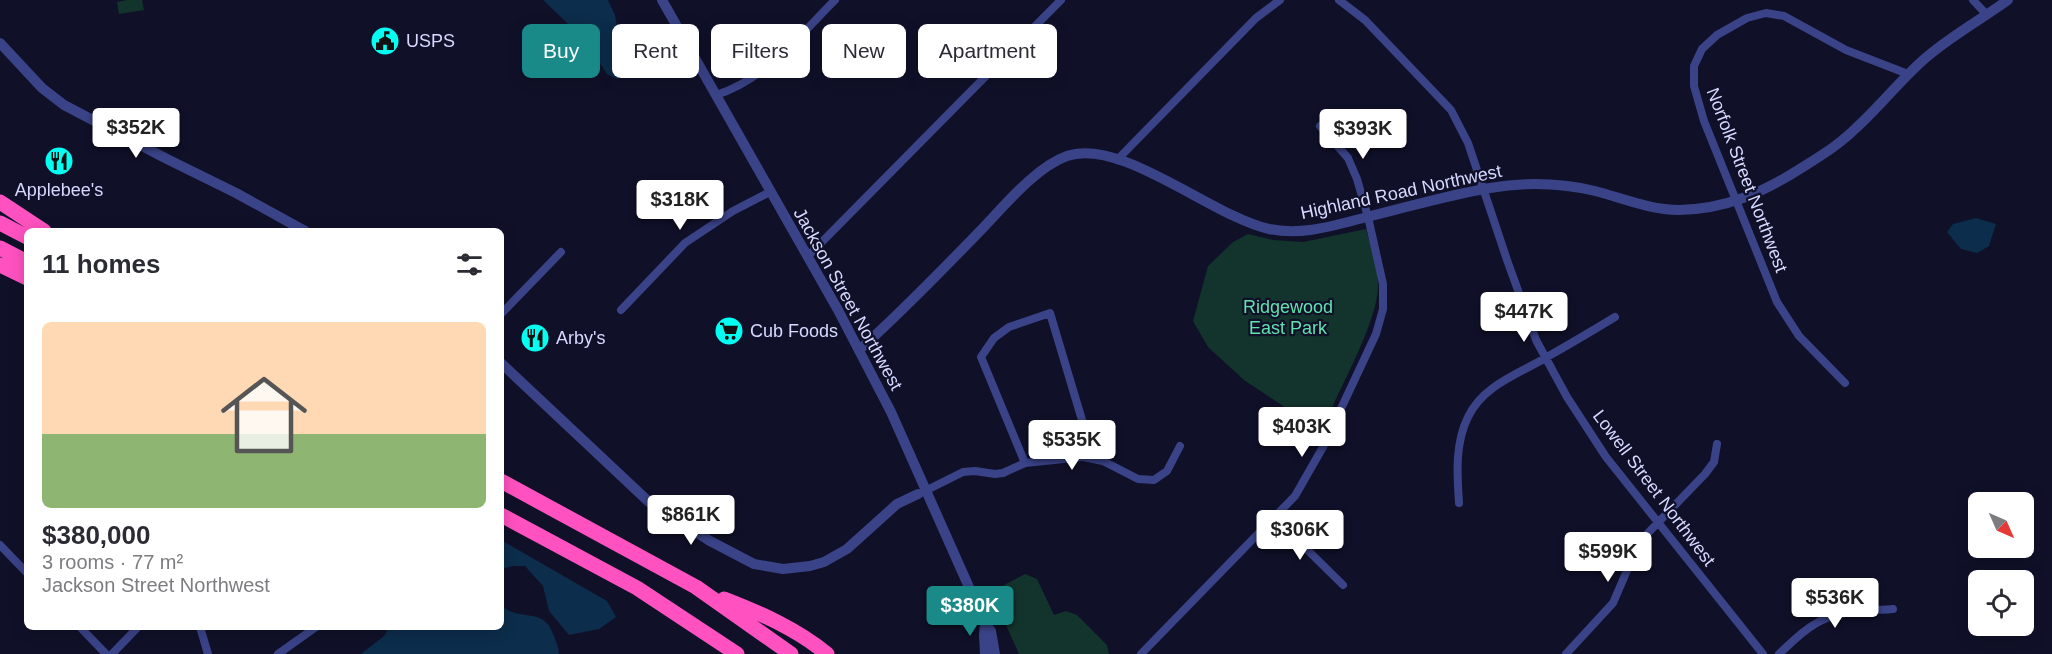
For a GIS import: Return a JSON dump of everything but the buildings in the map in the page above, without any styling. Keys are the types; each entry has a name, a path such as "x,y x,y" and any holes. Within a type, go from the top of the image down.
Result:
{"highway":[{"path":"0,202 39,228"},
{"path":"0,223 24,235"},
{"path":"0,248 24,260"},
{"path":"0,265 24,277"},
{"path":"504,483 696,587 766,617 814,644 827,654"},
{"path":"504,517 637,588 737,654"},
{"path":"696,587 791,654"},
{"path":"676,613 727,654"}],"street":[{"name":"Jackson Street Northwest","path":"662,0 859,350 891,412 922,492 985,623 991,631 995,654"},
{"path":"716,94 729,91 765,67 835,0"},
{"path":"807,257 1061,0"},
{"path":"1117,160 1256,18 1280,0"},
{"name":"Lowell Street Northwest","path":"1339,0 1365,20 1451,110 1468,143 1524,310 1545,358 1592,437 1763,654"},
{"path":"1973,0 1987,15"},
{"name":"Highland Road Northwest","path":"859,350 896,316 1022,189 1045,169 1065,157 1094,153 1117,160 1238,218 1266,229 1294,232 1310,231 1484,189 1518,184 1565,186 1675,210 1704,209 1736,202 1778,183 1834,148 1857,128 1908,74 1944,43 2008,0"},
{"name":"Norfolk Street Northwest","path":"1845,383 1808,346 1784,315 1764,273 1704,121 1694,86 1694,66 1702,49 1717,34 1747,18 1775,14 1794,21 1846,50 1908,74"},
{"path":"0,42 42,88 64,105 300,228"},
{"path":"1141,654 1295,496 1310,472 1364,360 1380,321 1383,309 1383,284 1357,179 1348,158 1320,126"},
{"path":"621,310 685,243 733,212 770,192"},
{"path":"504,311 561,252"},
{"path":"1025,463 981,357 994,338 1009,327 1050,313 1085,430 1088,457"},
{"path":"1459,503 1457,473 1462,430 1473,407 1500,383 1615,317"},
{"path":"504,366 649,502 725,550 754,564 783,569 824,562 847,549 888,511 963,472 995,474 1003,473 1025,463 1088,457 1103,461 1138,479 1154,480 1167,471 1180,446"},
{"path":"1566,654 1612,603 1635,552 1658,522 1714,462 1717,444"},
{"path":"1275,518 1343,585"},
{"path":"0,545 24,570"},
{"path":"1779,654 1803,632 1821,620 1840,614 1893,609"},
{"name":"Jackson Street Northwest","path":"985,623 985,654"},
{"path":"83,630 106,654"},
{"path":"112,654 135,630"},
{"path":"201,630 208,654"},
{"path":"278,654 312,630"}],"green space":[{"path":"142,0 144,10 119,14 117,2"},
{"name":"Ridgewood East Park","path":"1366,229 1378,281 1376,303 1371,319 1327,418 1301,418 1244,380 1208,347 1193,321 1208,266 1233,242 1248,234 1273,240 1303,242"},
{"path":"1025,574 1037,579 1054,615 1066,611 1077,615 1107,645 1109,654 1019,654 991,592"}],"water":[{"path":"543,0 608,0 617,24 612,24 612,76 607,74 600,63 600,24 568,24"},
{"path":"1976,218 1996,224 1989,246 1977,253 1961,249 1947,232 1953,224"},
{"path":"504,542 607,601 616,617 599,629 569,635 549,611 543,586 525,566 504,568"},
{"path":"504,607 515,613 538,617 544,621 550,627 559,654 361,654 385,635 388,630 504,630"}],"place":[{"name":"USPS","path":"385,41"},
{"name":"Applebee's","path":"59,161"},
{"name":"Cub Foods","path":"729,331"},
{"name":"Arby's","path":"535,338"}]}
